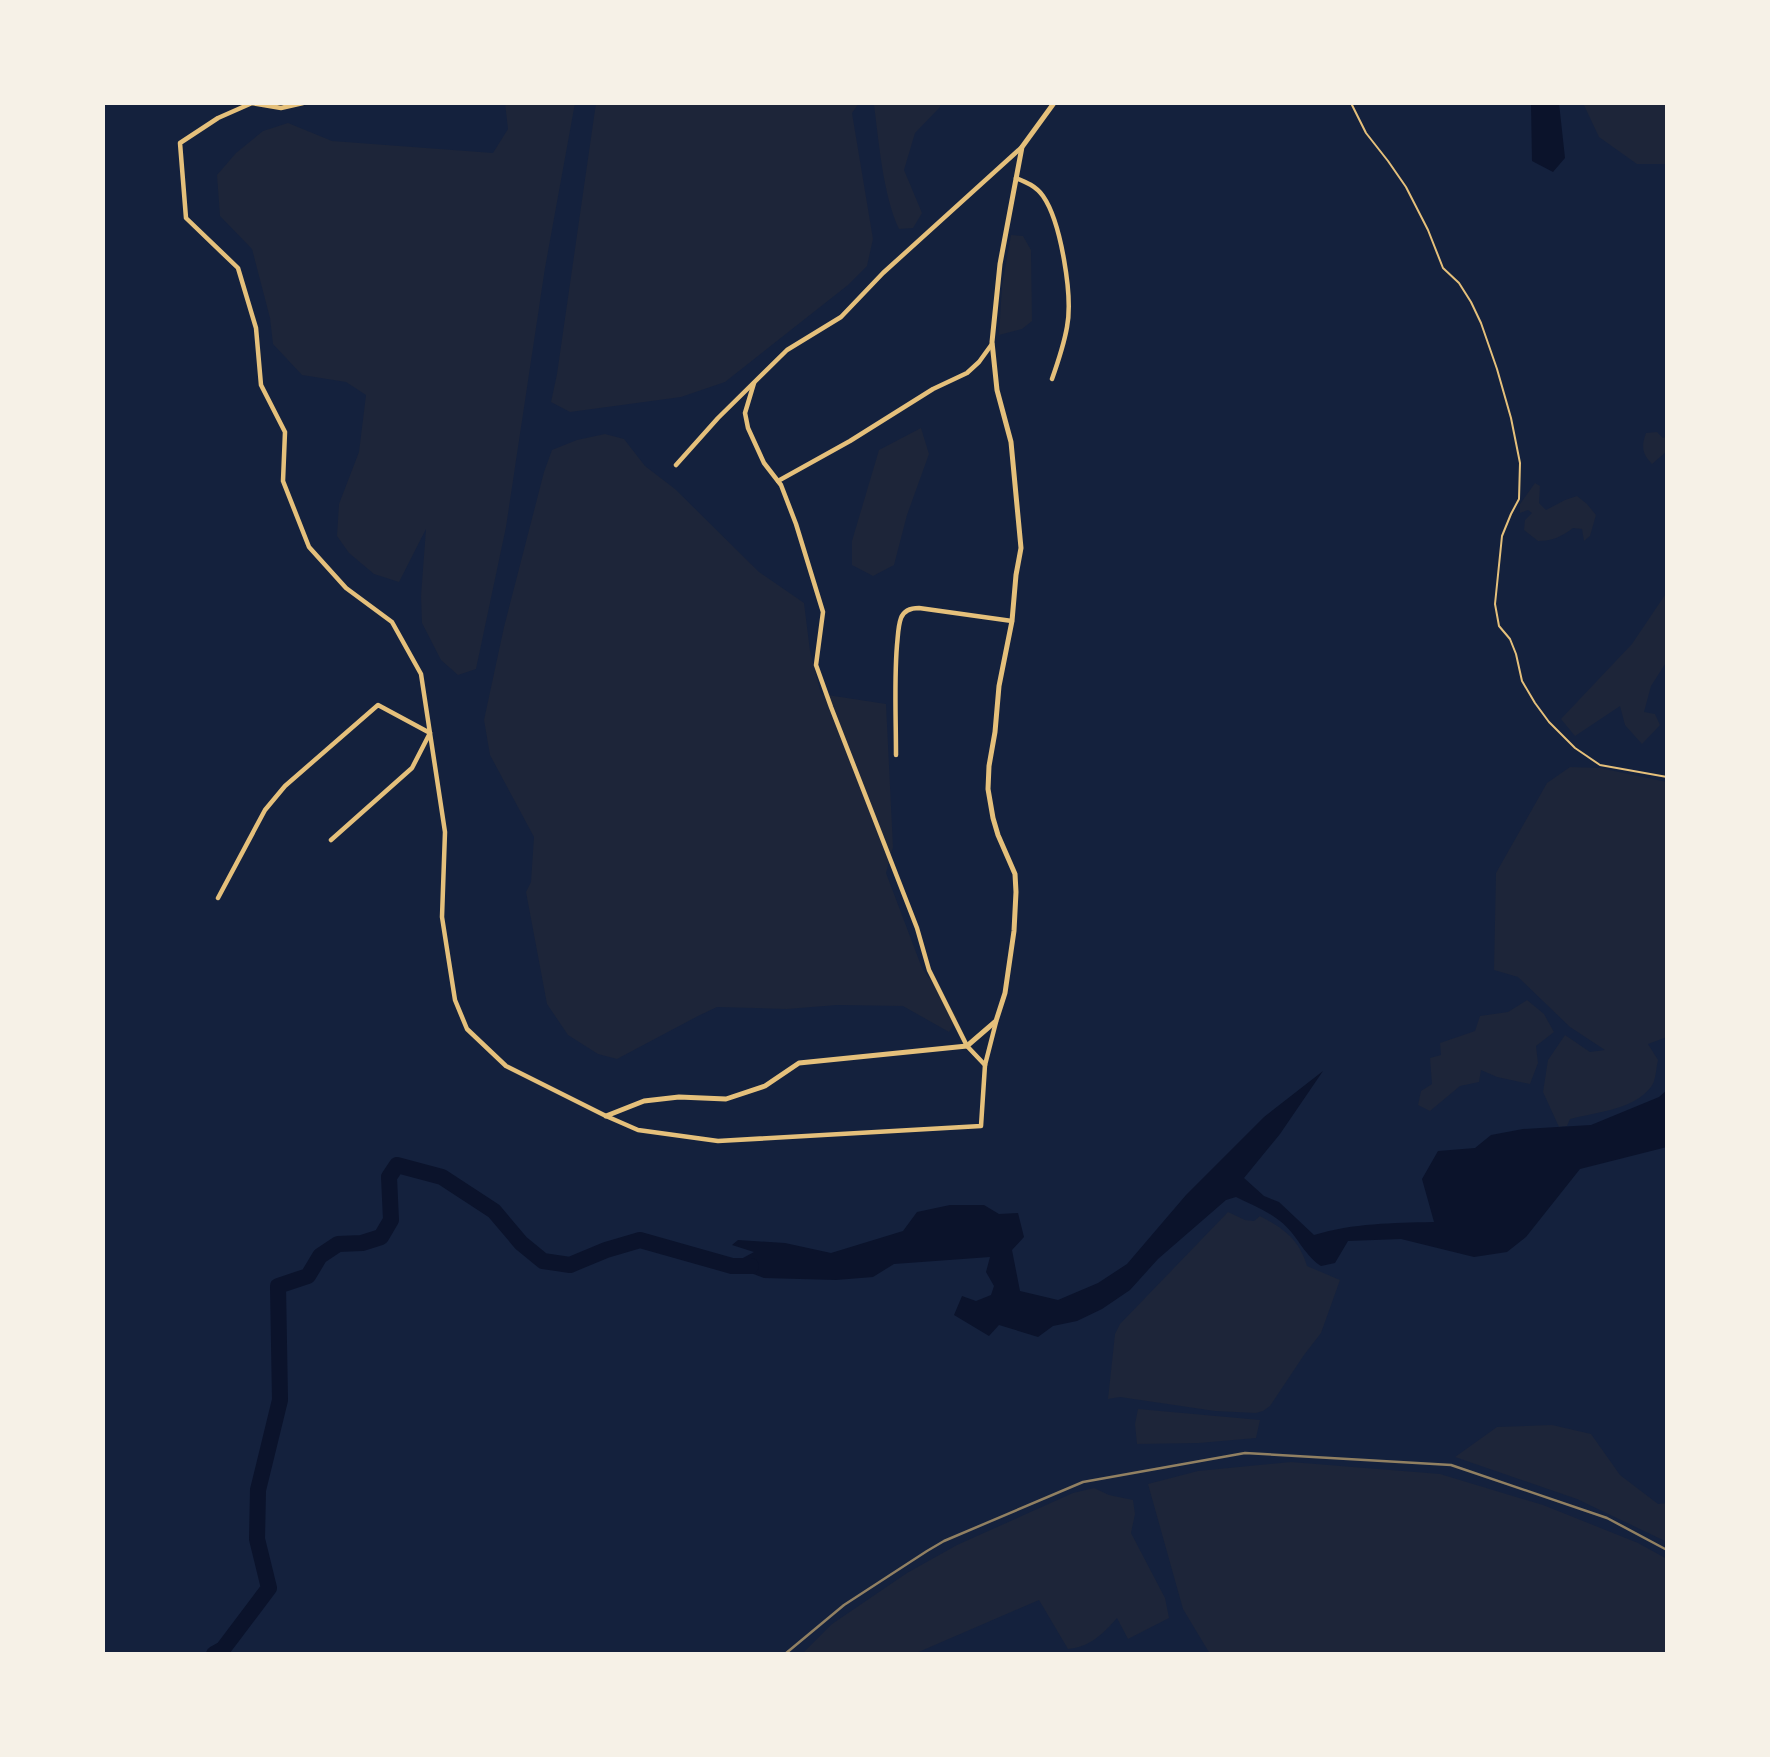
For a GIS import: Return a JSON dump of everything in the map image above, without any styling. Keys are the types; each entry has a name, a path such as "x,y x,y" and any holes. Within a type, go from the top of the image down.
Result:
{"street":[{"path":"303,103 281,108 252,103 218,118 180,143 187,218 238,268 256,328 261,384 285,432 283,481 309,547 346,588 392,622 421,674 445,832 442,917 455,1000 467,1029 506,1066 638,1130 718,1140 981,1126 985,1065 1005,993 1014,931 1016,892 1015,874 993,818 988,777 1021,548 1012,442 997,390 992,344 1000,264 1022,147"},
{"path":"676,465 718,418 787,350 841,317 883,273 1022,147 1054,103"},
{"path":"1016,177 1034,187 1047,202 1058,232 1065,265 1069,307 1067,327 1052,379"},
{"path":"778,481 850,442 933,390 967,373 992,344"},
{"path":"754,383 745,413 748,429 764,463 778,481 796,524 823,612 816,665 917,929 929,970 967,1046 985,1065"},
{"path":"897,755 895,665 899,628 904,613 919,608 1012,621"},
{"path":"218,898 265,810 285,786 378,705 430,733"},
{"path":"331,840 412,768 430,733"},
{"path":"606,1116 644,1101 679,1097 726,1099 765,1086 799,1063 967,1046 996,1021"}],"path":[{"path":"1351,103 1366,133 1406,187 1428,230 1443,268 1459,283 1471,302 1497,369 1520,463 1519,499 1502,537 1495,604 1499,626 1510,639 1522,681 1549,722 1575,748 1601,765 1667,776"}],"shaded area":[{"path":"505,103 575,103 545,268 506,527 476,669 458,675 441,660 422,623 421,596 426,529 399,582 374,574 349,553 337,536 339,504 359,452 366,395 346,382 302,375 273,344 270,318 252,249 220,216 217,175 236,153 263,131 288,123 332,141 493,153 508,129"},
{"path":"596,103 859,103 852,113 873,239 867,266 848,285 725,382 681,397 570,412 551,402"},
{"path":"867,103 940,103 940,107 915,133 904,170 922,213 913,228 899,229 889,201 882,168 874,105"},
{"path":"1531,103 1559,103 1565,158 1553,172 1532,161"},
{"path":"1583,103 1667,103 1667,164 1637,164 1599,137"},
{"path":"1011,235 1023,236 1031,250 1032,321 1022,329 999,335 1002,286"},
{"path":"921,428 929,454 907,515 894,565 873,576 852,565 852,541 879,450"},
{"path":"1657,432 1663,438 1667,436 1667,451 1652,464 1644,453 1643,442 1646,433"},
{"path":"605,434 624,439 645,466 675,489 759,572 804,603 810,651 821,694 886,704 893,847 886,873 922,968 958,1018 949,1032 903,1006 837,1005 787,1009 717,1007 617,1059 598,1054 568,1035 547,1004 526,892 531,882 534,837 490,755 484,720 504,627 552,450 577,440"},
{"path":"1535,483 1540,486 1539,503 1546,510 1577,496 1587,504 1596,515 1590,536 1584,541 1582,529 1573,528 1556,538 1538,541 1524,530 1525,520 1532,513 1528,510 1520,513 1520,504"},
{"path":"1667,592 1667,661 1651,686 1644,712 1655,714 1660,725 1642,744 1625,725 1620,706 1575,736 1561,719 1632,644"},
{"path":"1570,767 1600,768 1667,782 1667,1037 1648,1044 1658,1060 1653,1084 1643,1095 1614,1109 1570,1119 1567,1126 1559,1127 1543,1092 1548,1060 1565,1035 1590,1052 1605,1050 1570,1027 1518,977 1494,970 1496,873 1547,783"},
{"path":"1527,1000 1544,1014 1554,1032 1536,1046 1538,1063 1530,1084 1497,1077 1481,1070 1479,1082 1460,1086 1430,1111 1418,1105 1421,1091 1432,1084 1430,1058 1441,1055 1440,1043 1475,1031 1480,1016 1508,1012"},
{"path":"1323,1071 1280,1134 1244,1178 1264,1196 1279,1202 1314,1235 1358,1226 1434,1222 1422,1179 1438,1151 1475,1148 1491,1135 1523,1129 1591,1125 1659,1097 1667,1090 1667,1147 1580,1169 1526,1237 1507,1252 1474,1257 1401,1239 1348,1241 1335,1263 1321,1266 1275,1217 1236,1197 1226,1200 1158,1259 1130,1290 1102,1309 1077,1321 1053,1326 1038,1337 999,1325 989,1336 954,1315 962,1296 976,1301 991,1295 994,1286 986,1272 990,1257 894,1264 873,1277 836,1280 764,1278 730,1265 754,1252 732,1245 738,1240 785,1243 831,1253 903,1231 917,1212 950,1205 984,1205 999,1214 1018,1213 1024,1237 1012,1250 1020,1291 1058,1300 1098,1283 1127,1264 1186,1195 1264,1117"},
{"path":"1228,1212 1245,1220 1254,1221 1260,1216 1269,1221 1295,1242 1307,1266 1340,1280 1321,1333 1270,1406 1263,1411 1215,1411 1120,1397 1108,1399 1115,1334 1120,1324"},
{"path":"1138,1409 1260,1420 1256,1438 1199,1443 1137,1444 1135,1424"},
{"path":"1552,1425 1591,1434 1620,1475 1658,1504 1667,1503 1667,1542 1577,1499 1455,1457 1497,1427"},
{"path":"1291,1462 1440,1474 1543,1505 1638,1543 1667,1559 1667,1654 1210,1654 1183,1609 1148,1484 1198,1471"},
{"path":"1094,1488 1109,1495 1133,1500 1135,1514 1131,1533 1165,1598 1169,1618 1128,1639 1117,1618 1096,1639 1083,1646 1068,1649 1039,1600 914,1654 802,1654 832,1624 907,1573 957,1545 1073,1493"}],"waterway":[{"path":"214,1654 223,1649 269,1588 257,1539 258,1490 280,1400 278,1286 308,1276 320,1256 338,1244 362,1243 381,1237 391,1220 389,1177 397,1165 442,1177 494,1211 521,1243 543,1261 570,1265 640,1240 732,1266 751,1266"}],"railway":[{"path":"785,1654 844,1605 944,1541 1083,1482 1245,1453 1451,1465 1607,1518 1667,1550"}]}
